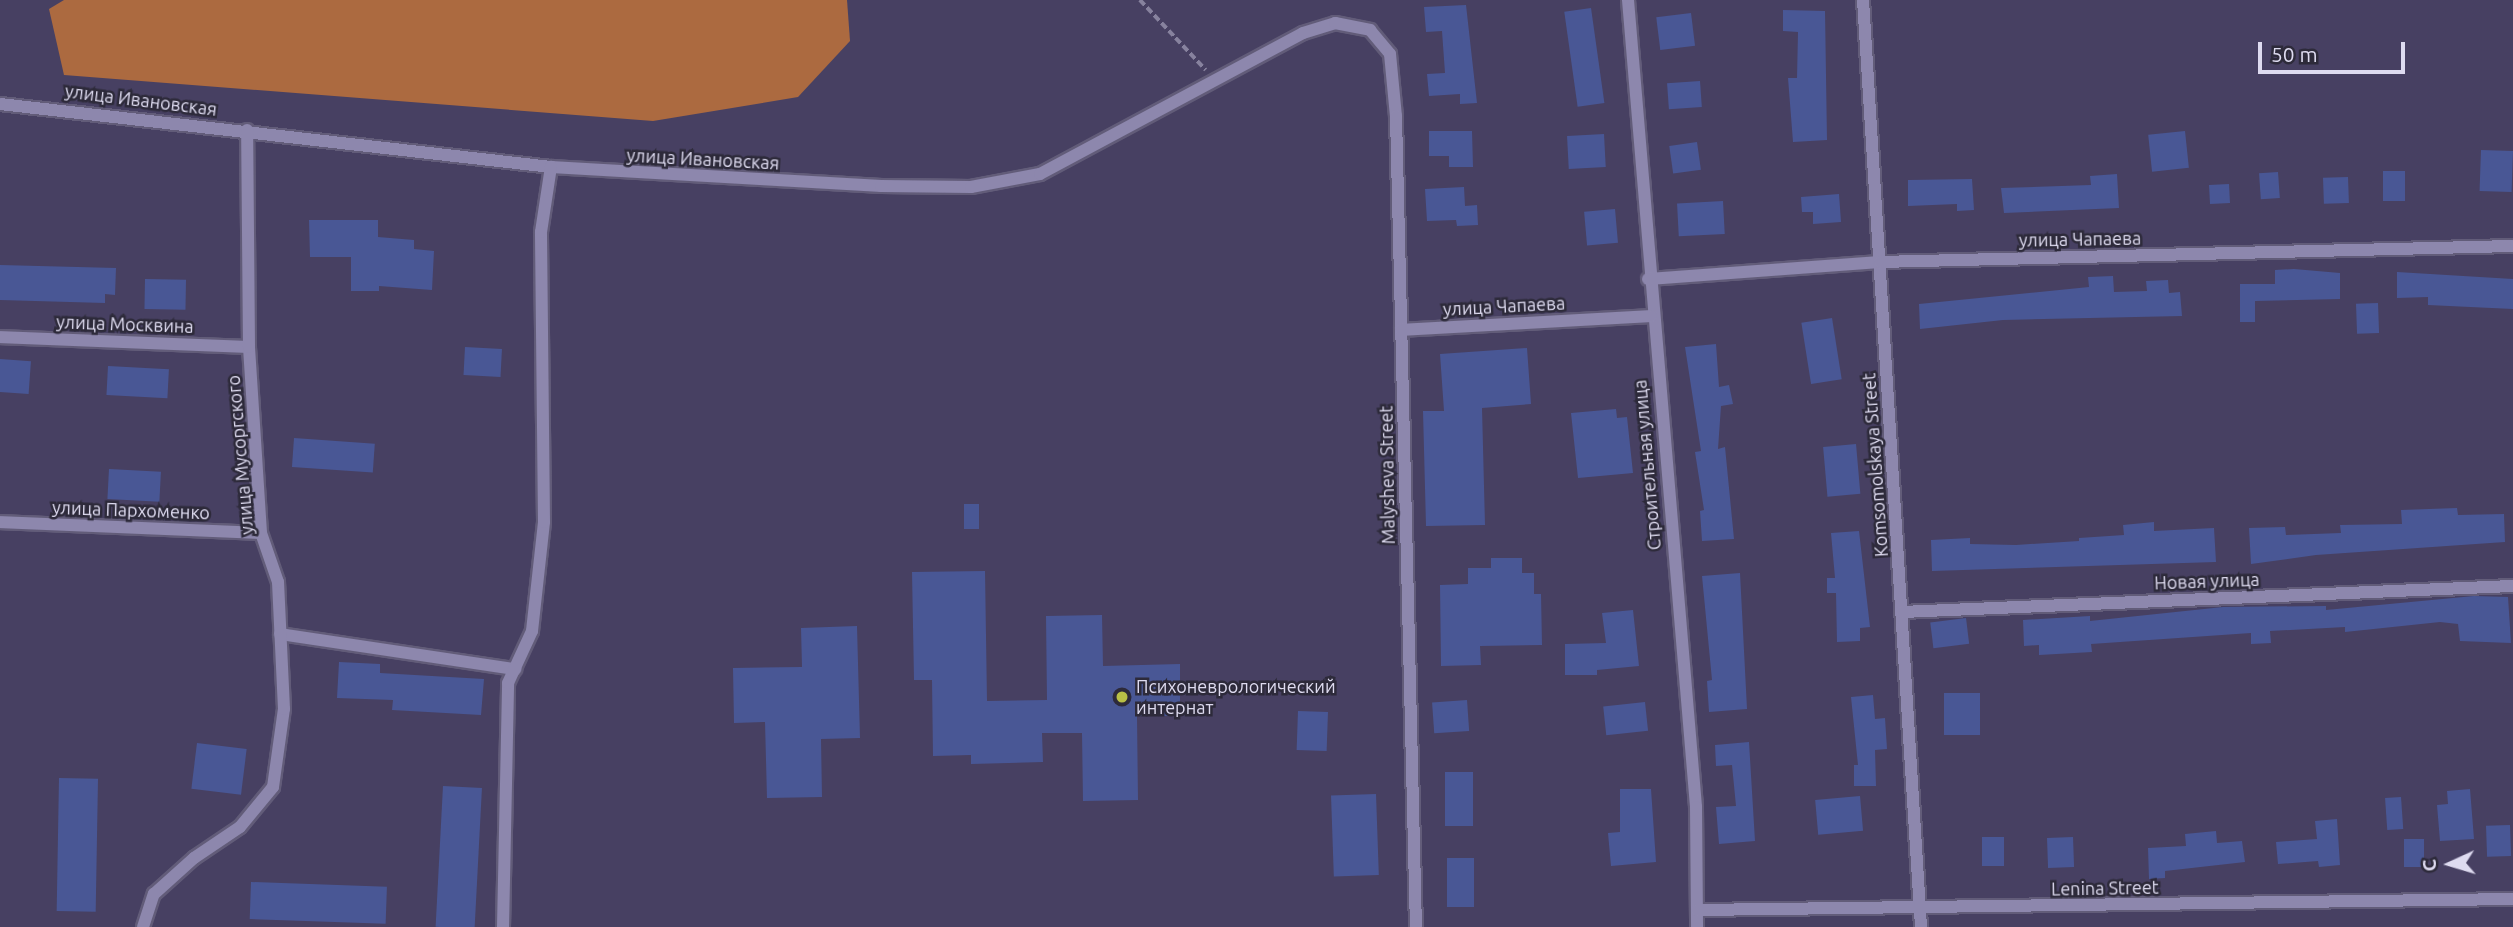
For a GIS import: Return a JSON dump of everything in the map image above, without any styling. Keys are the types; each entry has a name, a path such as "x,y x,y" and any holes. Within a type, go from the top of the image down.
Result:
{"street":[{"name":"Строительная улица","path":"1628,0 1651,316 1696,807 1697,927"},
{"name":"Komsomolskaya Street","path":"1863,0 1921,927"},
{"name":"улица Ивановская","path":"0,104 247,130 551,167 881,186 971,187 1040,174 1303,33 1335,23 1370,30"},
{"name":"Malysheva Street","path":"1370,30 1391,54 1416,927"},
{"name":"улица Мусоргского","path":"143,927 154,894 194,858 240,827 273,787 284,709 278,582 261,533 249,346 247,130"},
{"path":"503,927 508,683 532,631 544,522 541,232 551,167"},
{"name":"улица Чапаева","path":"1648,279 1880,262 2513,246"},
{"name":"улица Чапаева","path":"1401,330 1651,316"},
{"name":"улица Москвина","path":"0,337 249,346"},
{"name":"улица Пархоменко","path":"0,522 261,533"},
{"name":"Новая улица","path":"1902,612 2513,586"},
{"path":"280,634 515,669"},
{"name":"Lenina Street","path":"1697,910 2513,899"}],"path":[{"path":"1140,0 1215,80"}],"shaded area":[{"path":"64,0 847,0 850,41 798,97 653,121 64,75 49,9"}],"building":[{"path":"1466,5 1477,103 1460,104 1460,94 1429,96 1427,74 1445,73 1442,31 1426,32 1424,7"},
{"path":"1591,8 1604,103 1578,107 1564,12"},
{"path":"1783,10 1825,11 1827,140 1793,142 1788,78 1797,78 1798,32 1783,31"},
{"path":"1691,13 1695,46 1660,50 1656,17"},
{"path":"1700,81 1702,107 1669,109 1667,83"},
{"path":"1429,131 1472,131 1473,167 1449,167 1449,156 1429,156"},
{"path":"2185,131 2189,168 2152,172 2148,135"},
{"path":"1604,134 1606,167 1569,169 1567,136"},
{"path":"1697,142 1701,170 1673,174 1669,146"},
{"path":"2481,150 2513,151 2512,192 2480,191"},
{"path":"2383,171 2405,171 2405,201 2383,201"},
{"path":"2278,172 2280,198 2261,199 2259,173"},
{"path":"2117,174 2119,208 2004,213 2001,188 2091,185 2090,176"},
{"path":"2348,177 2349,203 2324,204 2323,178"},
{"path":"1972,179 1974,210 1957,211 1957,204 1908,206 1908,180"},
{"path":"2229,184 2230,203 2210,204 2209,185"},
{"path":"1464,187 1465,206 1477,205 1478,225 1457,226 1456,220 1427,221 1425,189"},
{"path":"1839,194 1841,222 1813,224 1813,212 1802,212 1801,197"},
{"path":"1723,201 1725,234 1679,236 1677,203"},
{"path":"1615,209 1618,243 1587,246 1584,212"},
{"path":"309,220 378,220 378,237 414,240 414,249 434,251 432,290 379,286 379,291 351,291 351,257 310,257"},
{"path":"0,265 116,268 115,295 105,294 105,303 0,300"},
{"path":"2275,270 2340,273 2340,299 2255,301 2255,322 2240,322 2240,284 2275,284"},
{"path":"2397,272 2513,279 2513,309 2428,305 2428,297 2397,298"},
{"path":"2113,276 2114,292 2147,291 2146,281 2168,280 2169,293 2180,292 2182,316 2003,320 1920,329 1919,304 2089,287 2088,277"},
{"path":"145,279 186,280 185,310 144,309"},
{"path":"2378,303 2379,333 2357,334 2356,304"},
{"path":"1832,318 1842,379 1811,384 1801,323"},
{"path":"1716,344 1719,387 1729,385 1733,404 1721,406 1718,449 1725,447 1734,539 1702,541 1700,511 1704,510 1695,452 1701,451 1685,347"},
{"path":"465,347 502,349 500,377 464,375"},
{"path":"1527,348 1531,404 1482,408 1485,525 1426,526 1423,411 1444,411 1440,354"},
{"path":"0,359 31,361 29,394 0,392"},
{"path":"108,366 169,369 167,398 106,395"},
{"path":"1616,409 1617,418 1627,417 1633,473 1578,478 1571,413"},
{"path":"294,438 375,444 373,473 292,467"},
{"path":"1856,444 1860,494 1827,497 1823,447"},
{"path":"109,469 161,472 159,502 107,499"},
{"path":"964,504 979,504 979,529 964,529"},
{"path":"2457,508 2458,515 2504,514 2505,542 2316,555 2251,564 2249,528 2285,527 2286,535 2341,533 2340,525 2402,524 2401,510"},
{"path":"2154,522 2154,531 2214,528 2216,562 1932,571 1931,540 1970,538 1970,544 2016,545 2079,541 2079,538 2124,535 2123,525"},
{"path":"1859,531 1870,627 1860,628 1860,641 1837,642 1836,593 1827,593 1827,578 1835,578 1831,533"},
{"path":"1491,558 1522,558 1522,573 1534,573 1534,594 1541,594 1542,645 1480,646 1481,665 1441,666 1440,585 1468,584 1468,568 1491,568"},
{"name":"Психоневрологический интернат","path":"985,571 987,701 1047,700 1046,616 1102,615 1103,666 1180,664 1180,716 1137,716 1138,800 1083,801 1082,733 1042,733 1043,762 971,764 971,755 933,756 932,680 914,680 912,572"},
{"path":"1740,573 1747,709 1709,712 1707,681 1712,680 1702,576"},
{"path":"2474,596 2508,597 2511,643 2460,641 2458,624 2440,622 2345,632 2345,627 2270,631 2271,643 2251,644 2251,633 2091,644 2092,652 2039,655 2039,645 2024,646 2023,620 2090,616 2090,621 2223,607 2326,606 2326,610"},
{"path":"1633,610 1639,666 1597,670 1597,675 1565,675 1565,644 1606,643 1602,613"},
{"path":"1966,618 1969,644 1933,648 1930,622"},
{"path":"857,626 860,738 821,739 822,797 767,798 765,722 734,723 733,668 802,667 801,628"},
{"path":"339,662 380,664 380,673 484,679 481,715 392,710 393,700 337,698"},
{"path":"1944,693 1980,693 1980,735 1944,735"},
{"path":"1873,695 1875,719 1885,718 1887,749 1875,750 1876,786 1854,786 1854,765 1858,765 1851,697"},
{"path":"1467,700 1469,731 1434,733 1432,702"},
{"path":"1645,702 1648,731 1606,735 1603,706"},
{"path":"1298,711 1328,712 1327,751 1297,750"},
{"path":"1749,742 1755,841 1719,844 1716,807 1736,806 1732,765 1716,766 1715,745"},
{"path":"197,743 247,749 241,795 191,789"},
{"path":"1445,772 1473,772 1473,826 1445,826"},
{"path":"59,778 98,779 96,912 57,911"},
{"path":"443,786 482,788 475,927 436,927"},
{"path":"1620,789 1651,789 1656,862 1611,866 1608,833 1620,832"},
{"path":"2470,789 2474,839 2440,841 2437,805 2448,804 2447,791"},
{"path":"1376,794 1379,875 1334,877 1331,796"},
{"path":"1860,796 1863,831 1818,835 1815,800"},
{"path":"2401,797 2403,829 2387,830 2385,798"},
{"path":"2337,819 2340,865 2319,867 2318,861 2278,864 2276,842 2317,839 2315,821"},
{"path":"2510,825 2511,856 2487,857 2486,826"},
{"path":"2216,831 2217,843 2242,841 2245,862 2165,871 2165,878 2149,879 2148,848 2186,846 2185,834"},
{"path":"1982,837 2004,837 2004,866 1982,866"},
{"path":"2073,837 2074,867 2048,868 2047,838"},
{"path":"2404,839 2424,839 2424,867 2404,867"},
{"path":"1447,858 1474,858 1474,907 1447,907"},
{"path":"251,882 387,887 386,924 250,919"}],"place":[{"name":"Психоневрологический интернат","path":"1122,697"}]}
